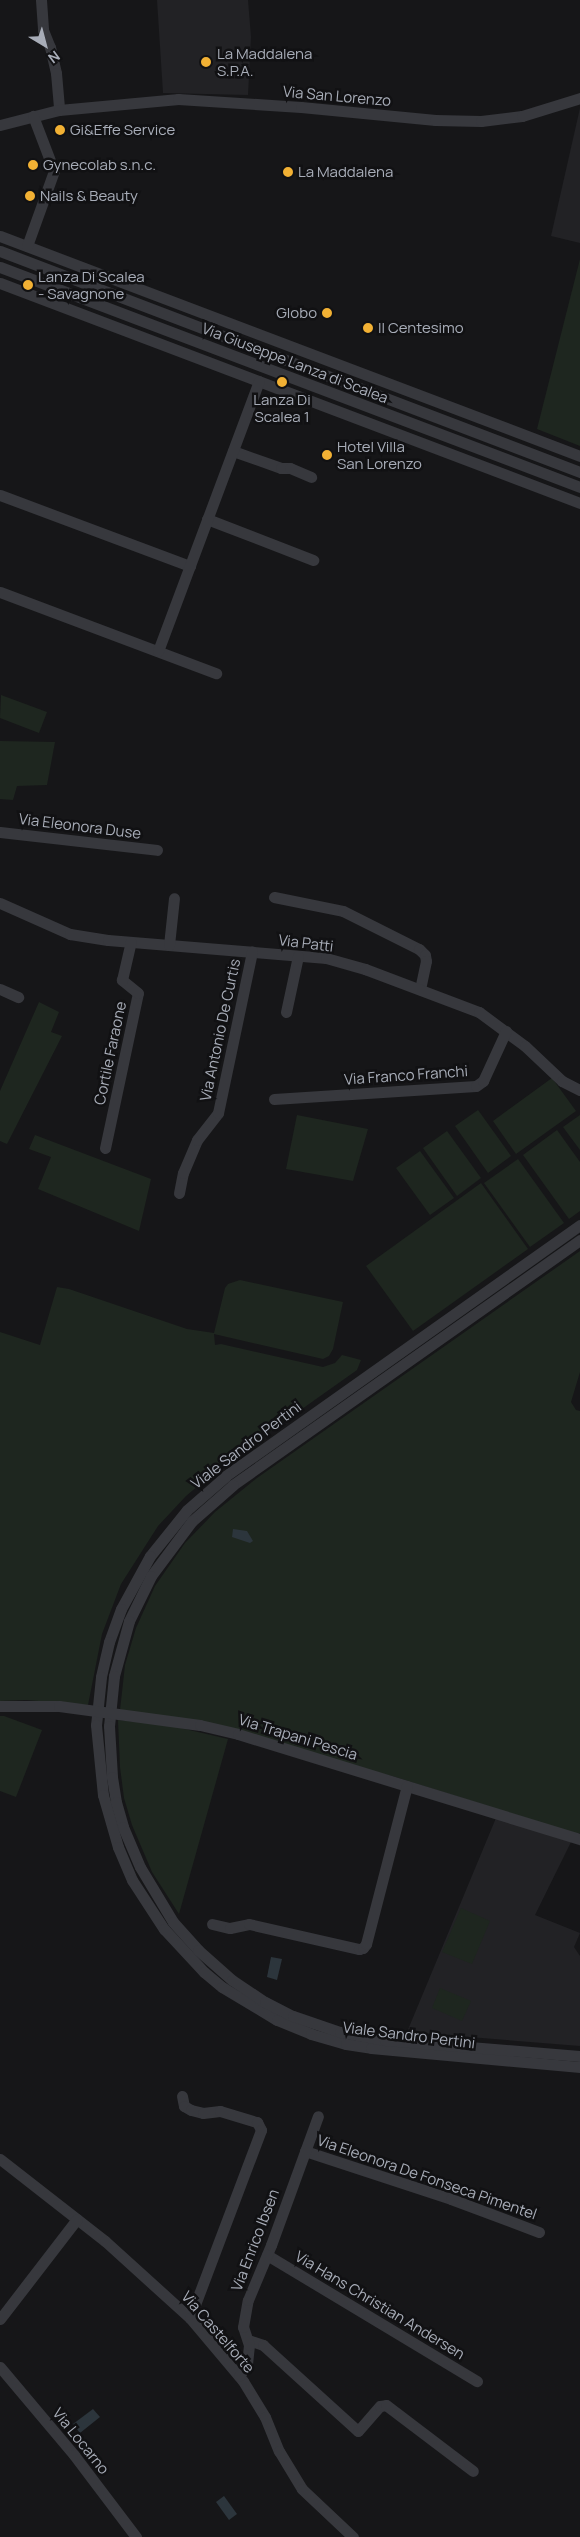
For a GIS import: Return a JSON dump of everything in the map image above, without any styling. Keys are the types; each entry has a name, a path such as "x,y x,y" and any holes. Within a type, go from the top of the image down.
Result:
{"street":[{"path":"41,0 42,30 50,47 56,73 59,110"},
{"name":"Via San Lorenzo","path":"0,124 59,110 186,100 292,106 435,120 481,121 522,116 580,98"},
{"path":"27,246 54,171 33,116"},
{"name":"Via Giuseppe Lanza di Scalea","path":"0,236 580,456"},
{"name":"Via Giuseppe Lanza di Scalea","path":"0,251 580,472"},
{"name":"Via Giuseppe Lanza di Scalea","path":"0,267 580,487"},
{"name":"Via Giuseppe Lanza di Scalea","path":"0,283 580,503"},
{"path":"158,652 258,381"},
{"name":"Via Giuseppe Lanza di Scalea","path":"500,441 550,444"},
{"path":"233,451 281,468 290,468 311,477"},
{"name":"Via Giuseppe Lanza di Scalea","path":"528,483 580,487"},
{"path":"0,495 190,566"},
{"path":"207,519 314,560"},
{"path":"0,592 216,673"},
{"name":"Via Eleonora Duse","path":"0,832 157,850"},
{"path":"274,897 334,908 416,947 426,958 420,988"},
{"path":"169,945 174,898"},
{"name":"Via Patti","path":"0,903 70,934 130,942 326,958 365,969 420,988 479,1012 506,1031 562,1081 580,1090"},
{"name":"Cortile Faraone","path":"105,1148 138,993 122,980 130,942"},
{"name":"Via Antonio De Curtis","path":"179,1193 183,1173 197,1140 218,1113 252,952"},
{"path":"286,1012 298,956"},
{"path":"0,989 18,997"},
{"name":"Via Franco Franchi","path":"274,1098 476,1086 483,1081 506,1031"},
{"name":"Viale Sandro Pertini","path":"580,1225 226,1476 187,1510 150,1556 121,1609 104,1659 97,1711 97,1753 103,1795 118,1847 132,1880 164,1929 204,1972 222,1987 277,2020 337,2042 371,2048 580,2067"},
{"name":"Viale Sandro Pertini","path":"580,1240 252,1472 206,1508 172,1546 135,1606 117,1659 109,1713 110,1752 116,1802 123,1826 140,1867 173,1922 198,1950 232,1980 265,2002 293,2016 340,2032 385,2040 580,2056"},
{"name":"Via Trapani Pescia","path":"0,1706 38,1704 179,1721 238,1734 580,1839"},
{"path":"212,1924 230,1928 249,1924 359,1949 363,1948 366,1944 407,1786"},
{"path":"182,2096 184,2106 192,2110 203,2113 220,2111 257,2122 261,2130 190,2318"},
{"name":"Via Enrico Ibsen","path":"239,2376 247,2364 250,2345 243,2327 248,2300 267,2255 318,2116"},
{"name":"Via Eleonora De Fonseca Pimentel","path":"305,2151 451,2199 539,2232"},
{"name":"Via Castelforte","path":"0,2159 141,2272 190,2318 239,2376 265,2417 279,2450 302,2489 353,2537"},
{"path":"0,2319 76,2219"},
{"name":"Via Hans Christian Andersen","path":"267,2255 477,2381"},
{"path":"248,2340 263,2345 358,2431 380,2406 386,2405 473,2471"},
{"name":"Via Locarno","path":"0,2367 74,2455 136,2537"}],"shaded area":[{"name":"La Maddalena S.P.A.","path":"157,0 248,0 251,37 248,95 163,93"},
{"path":"580,108 580,243 551,236"},
{"path":"580,259 580,446 537,429"},
{"path":"1,695 47,712 39,733 0,718"},
{"path":"0,741 55,742 47,785 17,786 13,800 0,799"},
{"path":"39,1002 59,1012 51,1032 62,1036 7,1144 0,1141 0,1091"},
{"path":"552,1078 576,1111 516,1154 493,1121"},
{"path":"478,1110 511,1156 488,1173 455,1126"},
{"path":"297,1115 368,1129 353,1181 286,1169"},
{"path":"580,1115 580,1150 563,1127"},
{"path":"557,1130 580,1162 580,1211 569,1219 523,1155"},
{"path":"447,1131 481,1178 457,1196 423,1148"},
{"path":"35,1135 151,1179 139,1231 38,1189 51,1157 29,1149"},
{"path":"420,1151 454,1198 430,1215 396,1168"},
{"path":"518,1159 564,1223 530,1247 484,1183"},
{"path":"481,1183 528,1249 413,1331 366,1266"},
{"path":"580,1251 580,1372 571,1402 576,1410 580,1411 580,1833 577,1834 392,1776 120,1710 125,1665 136,1628 155,1586 185,1543 215,1512 257,1478"},
{"path":"240,1280 343,1302 333,1349 329,1356 323,1359 214,1334 215,1345 221,1344 323,1367 335,1363 342,1355 361,1360 357,1370 223,1465 186,1496 158,1526 121,1584 102,1634 88,1705 26,1700 0,1701 0,1332 40,1345 57,1287 69,1289 187,1329 214,1333 225,1288 228,1284"},
{"path":"233,1529 247,1531 253,1541 250,1543 232,1537"},
{"path":"0,1716 42,1730 16,1797 0,1791"},
{"path":"118,1720 168,1725 228,1739 179,1914 152,1872 132,1825 124,1798 120,1767"},
{"path":"496,1818 571,1842 535,1915 580,1933 574,1947 580,1956 580,2046 407,2032"},
{"path":"461,1908 490,1921 472,1964 442,1952"},
{"path":"271,1957 282,1959 277,1980 267,1977"},
{"path":"440,1988 471,2001 462,2021 432,2008"},
{"path":"93,2409 100,2417 80,2433 73,2424"},
{"path":"224,2496 237,2514 229,2520 216,2502"}],"place":[{"name":"La Maddalena S.P.A.","path":"206,62"},
{"name":"Gi&Effe Service","path":"60,130"},
{"name":"Gynecolab s.n.c.","path":"33,165"},
{"name":"La Maddalena","path":"288,172"},
{"name":"Nails & Beauty","path":"30,196"},
{"name":"Lanza Di Scalea - Savagnone","path":"28,285"},
{"name":"Globo","path":"327,313"},
{"name":"Il Centesimo","path":"368,328"},
{"name":"Lanza Di Scalea 1","path":"282,382"},
{"name":"Hotel Villa San Lorenzo","path":"327,455"}]}
